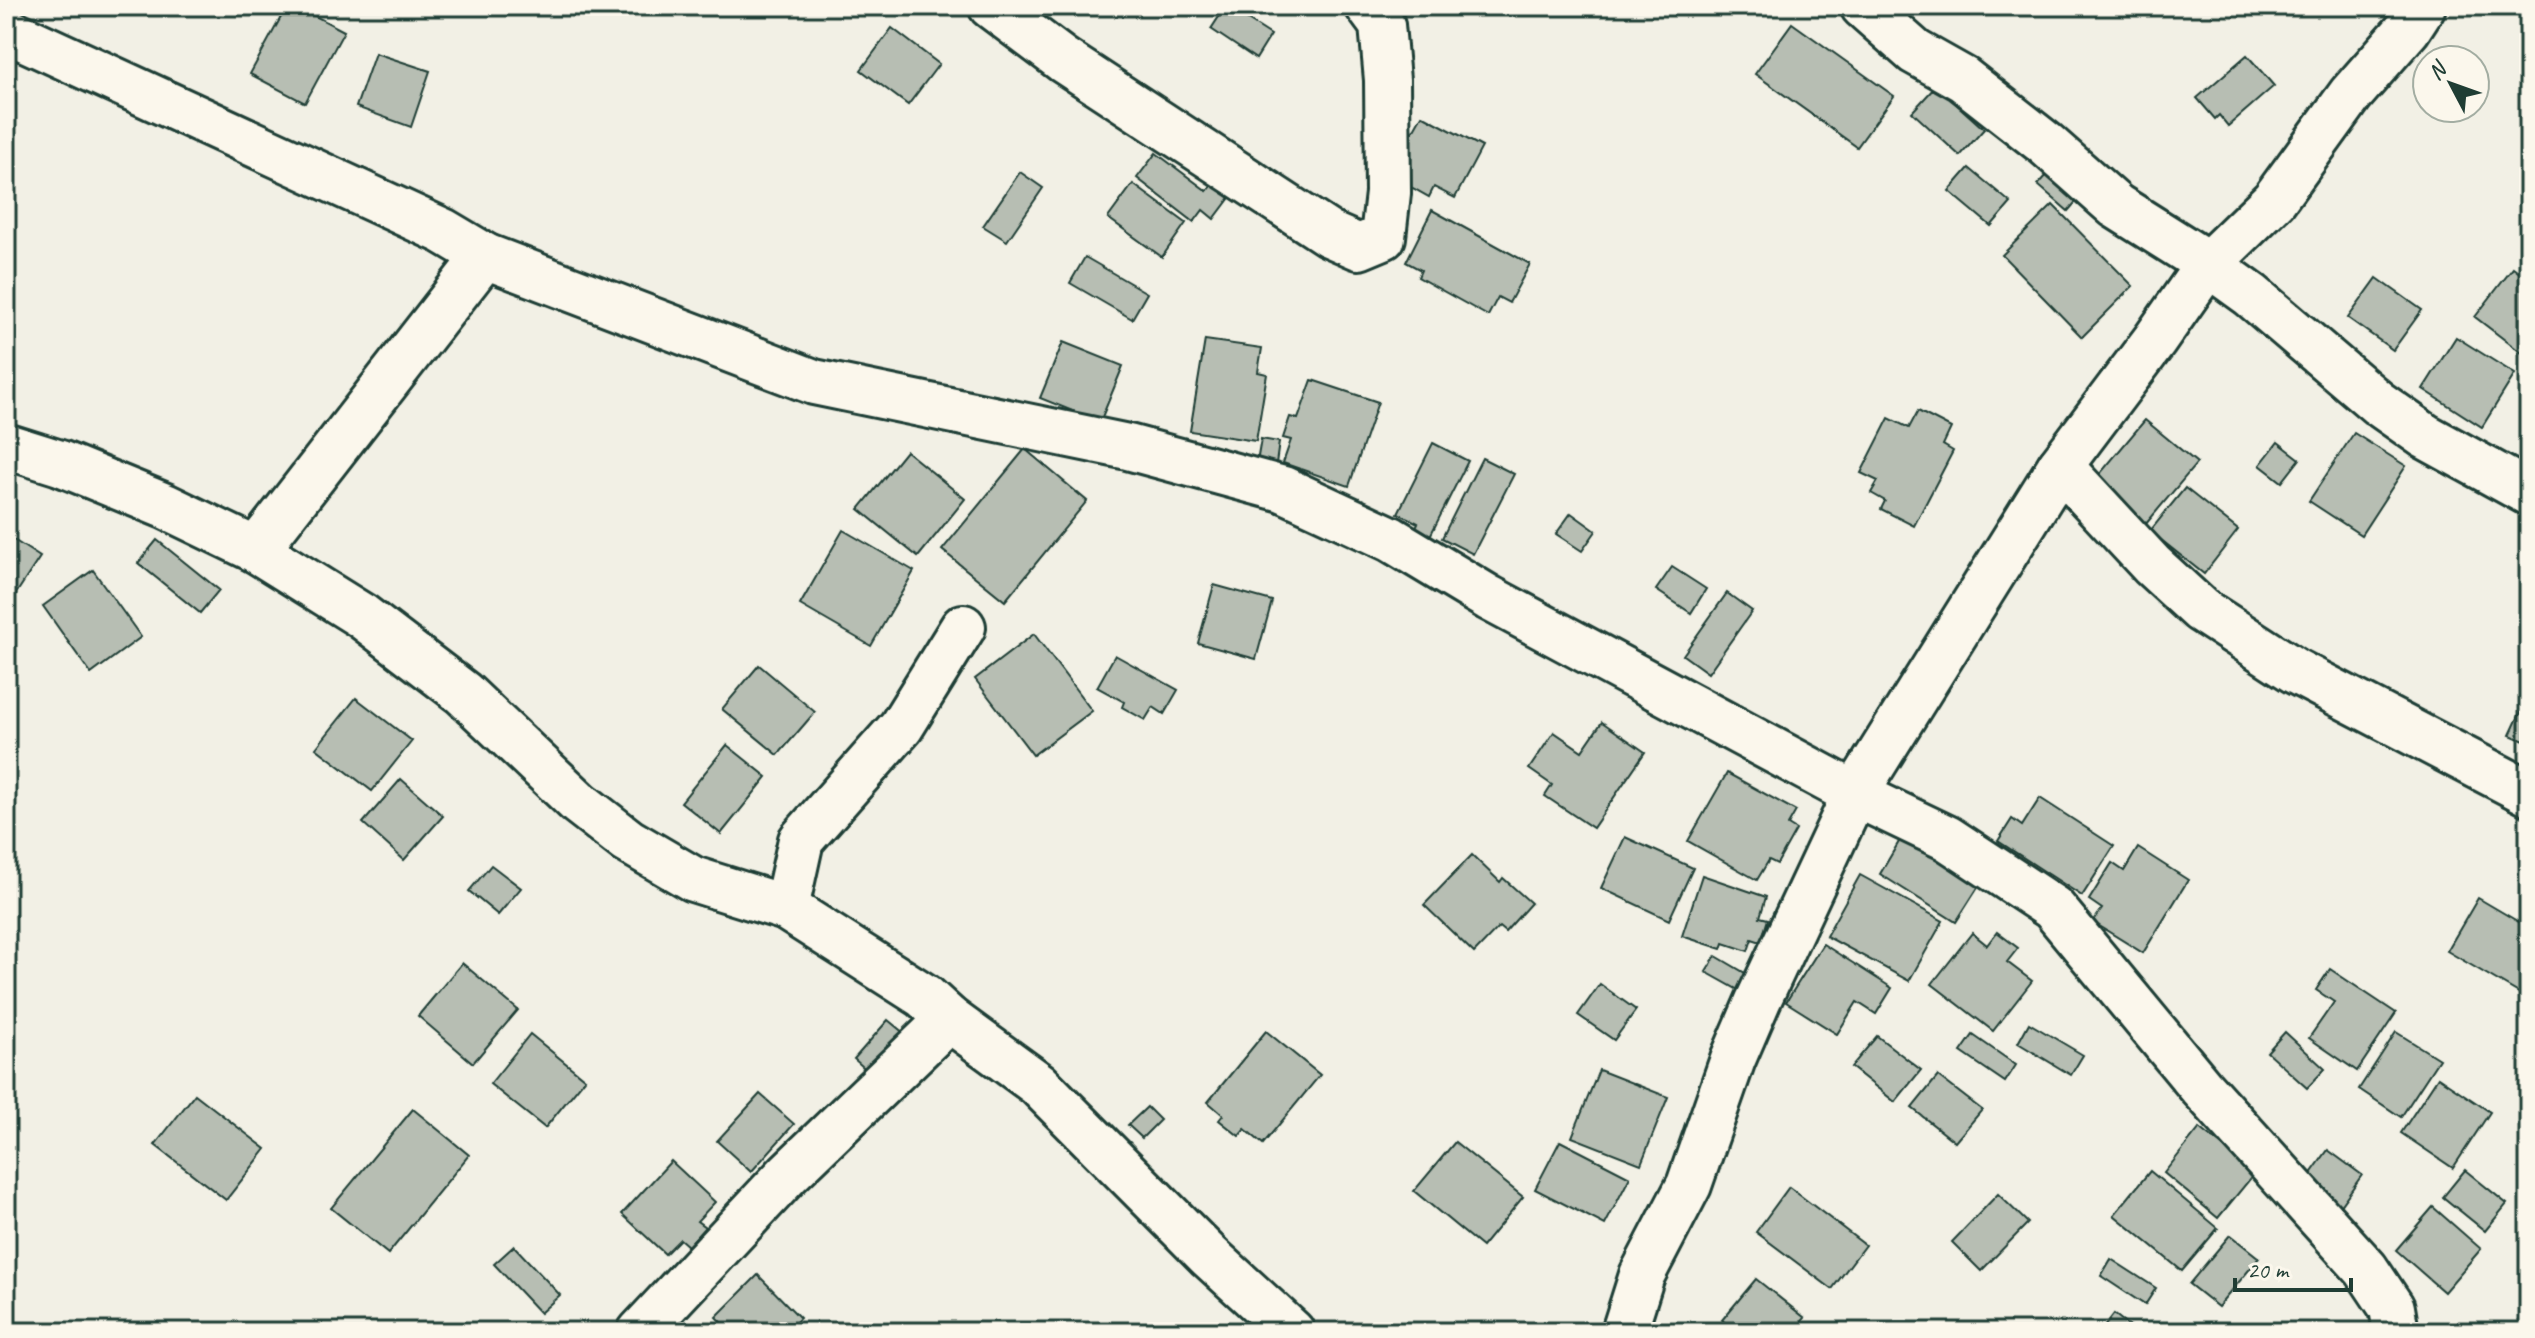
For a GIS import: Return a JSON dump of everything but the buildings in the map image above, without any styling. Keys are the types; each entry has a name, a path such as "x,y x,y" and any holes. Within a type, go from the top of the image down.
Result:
{"street":[{"path":"991,6 1063,60 1329,234 1359,247 1383,237 1388,193 1387,80 1382,25 1368,6"},
{"path":"1863,6 1915,52 1963,79 2046,144 2116,206 2251,295 2378,403 2425,436 2529,493"},
{"path":"1624,1332 1642,1275 1689,1185 1733,1059 1855,794 2060,466 2208,264 2274,200 2351,94 2408,29 2423,6"},
{"path":"6,30 443,231 485,256 814,382 1128,447 1283,489 1391,539 1489,598 1855,794 1947,838 2053,908 2201,1087 2366,1269 2392,1308 2396,1332"},
{"path":"256,550 485,256"},
{"path":"6,446 60,463 165,506 256,550 362,616 463,693 579,803 628,841 693,879 786,908 924,996 949,1019 1038,1084 1209,1256 1292,1332"},
{"path":"2060,466 2152,565 2201,610 2295,671 2529,793"},
{"path":"786,908 801,840 901,727 963,627"},
{"path":"640,1332 788,1174 949,1019"}]}
